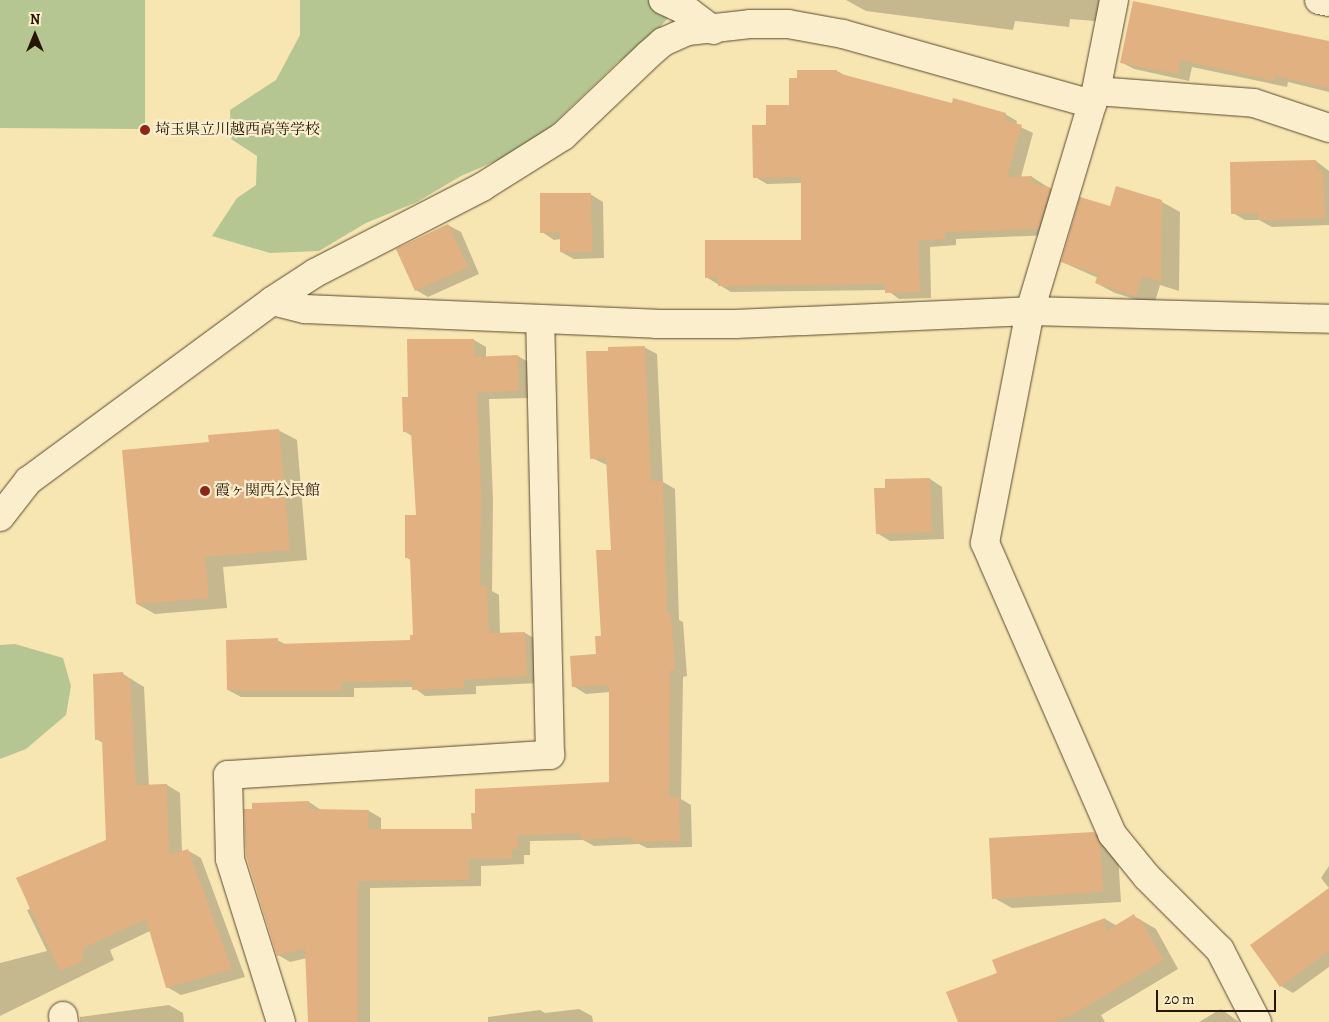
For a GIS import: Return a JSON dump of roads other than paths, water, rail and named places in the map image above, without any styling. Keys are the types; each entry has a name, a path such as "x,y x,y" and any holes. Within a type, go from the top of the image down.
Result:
{"street":[{"path":"663,0 689,12 713,30"},
{"path":"1114,0 1094,98 1030,311 985,543 1112,834 1147,877 1220,950 1257,1022"},
{"path":"1319,0 1329,2"},
{"path":"0,517 28,481 272,301 315,272 482,187 563,136 663,42 688,31 713,30 750,24 788,24 834,32 1094,98 1254,103 1329,128"},
{"path":"272,301 305,309 540,319 735,324 1030,311 1329,319"},
{"path":"281,1022 230,859 228,774 550,754 540,319"}],"place":[{"name":"埼玉県立川越西高等学校","path":"145,130"},
{"name":"霞ヶ関西公民館","path":"205,491"}]}
